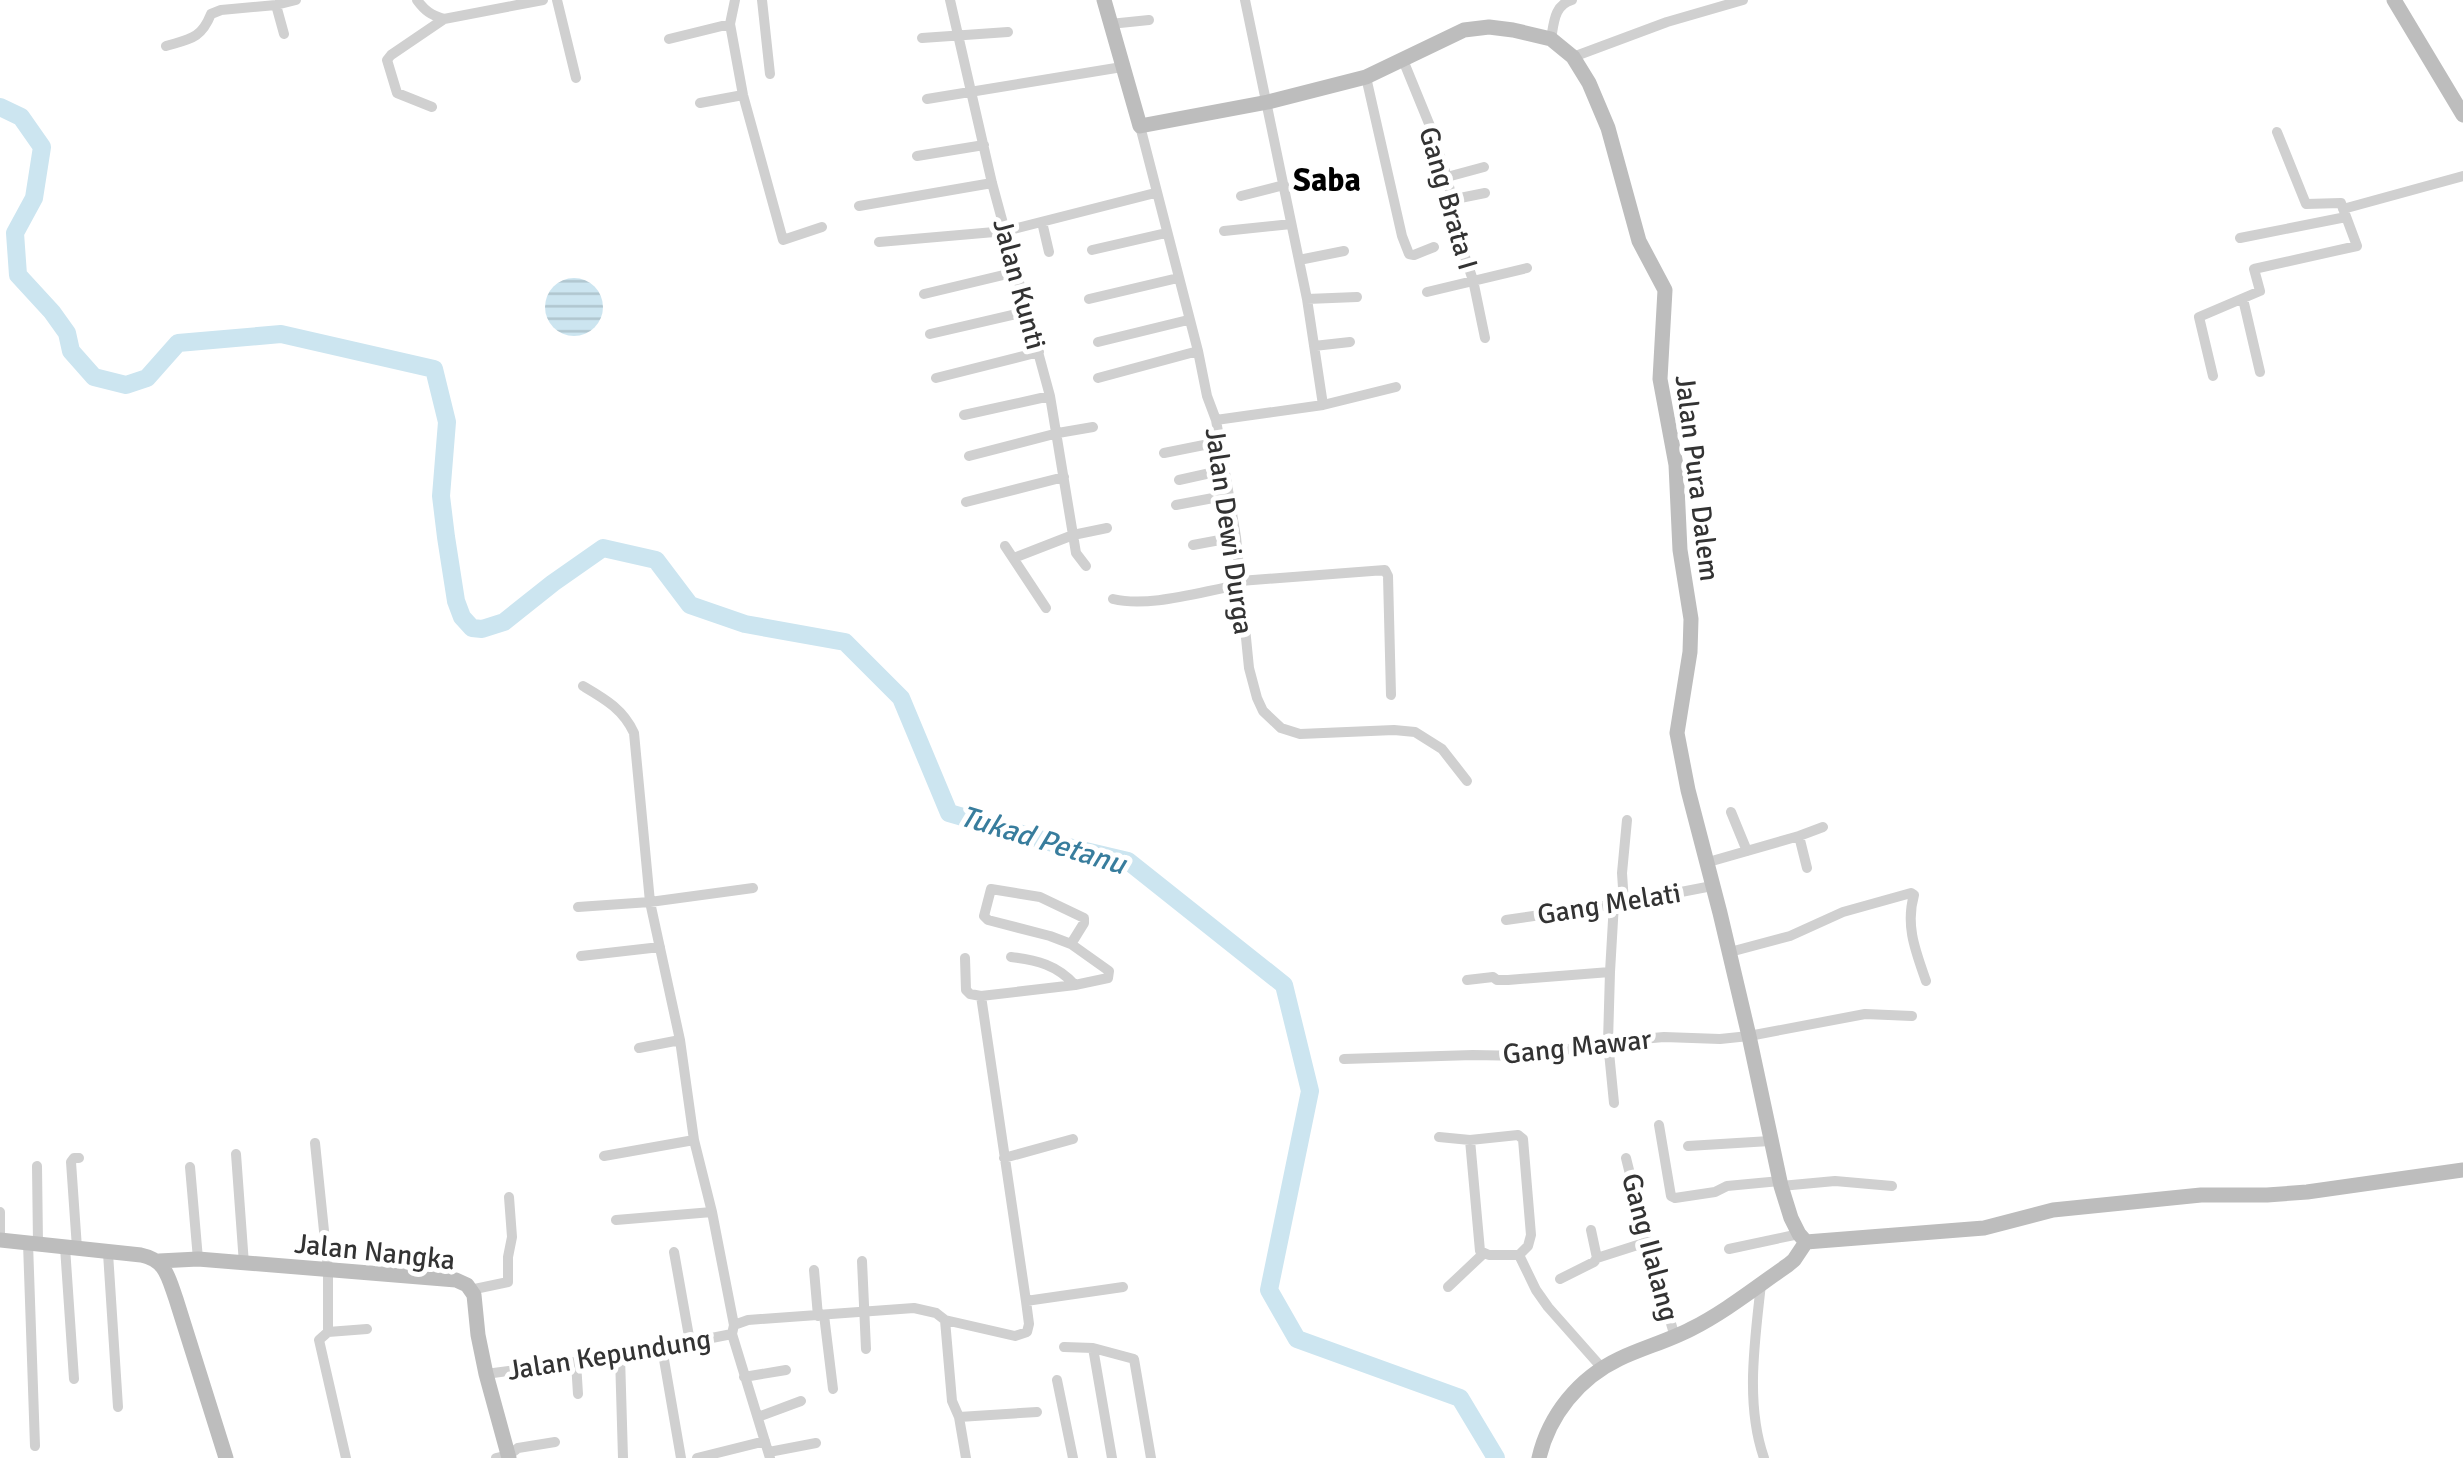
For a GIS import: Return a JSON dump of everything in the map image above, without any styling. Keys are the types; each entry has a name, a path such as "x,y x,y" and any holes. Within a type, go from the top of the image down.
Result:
{"street":[{"path":"166,46 197,36 211,14 221,10 296,0"},
{"path":"417,0 432,16 444,19"},
{"path":"432,107 397,93 387,60 392,55 444,19 543,0"},
{"path":"557,0 576,78"},
{"path":"735,0 730,24 743,95 782,240 822,227"},
{"path":"762,0 770,74"},
{"name":"Jalan Kunti","path":"950,0 992,183 1050,396 1076,552 1086,566"},
{"path":"1104,0 1140,126"},
{"path":"1245,0 1299,260 1323,405"},
{"path":"1573,57 1667,22 1743,0"},
{"path":"2394,0 2463,115"},
{"path":"1550,39 1556,13 1568,1"},
{"path":"276,5 284,34"},
{"path":"1110,24 1149,20"},
{"path":"669,39 730,24"},
{"name":"Jalan Pura Dalem","path":"1140,126 1268,102 1366,77 1464,30 1513,30 1550,39 1573,57 1596,98 1618,160 1636,232 1665,290 1660,379 1676,465 1680,550 1692,619 1677,733 1705,863 1730,952 1770,1141 1781,1183 1803,1238"},
{"path":"922,38 1008,32"},
{"name":"Gang Brata I","path":"1403,60 1447,176 1485,338"},
{"path":"927,99 1122,67"},
{"path":"1366,77 1402,236 1412,255 1434,248"},
{"path":"700,102 743,95"},
{"name":"Jalan Dewi Durga","path":"1140,126 1216,420 1236,538 1252,685 1263,711 1281,728 1300,734 1415,732 1442,749 1467,781"},
{"path":"2213,376 2199,317 2260,291 2254,269 2357,246 2341,203 2306,204 2277,132"},
{"path":"918,156 984,145"},
{"path":"1447,176 1484,167"},
{"path":"2240,238 2345,212 2463,176"},
{"path":"858,206 992,183"},
{"path":"1241,196 1284,185"},
{"path":"879,242 1006,231 1155,193"},
{"path":"1450,200 1485,193"},
{"path":"1042,222 1049,252"},
{"path":"1224,230 1291,224"},
{"path":"1092,250 1166,232"},
{"path":"1299,260 1344,251"},
{"path":"1427,292 1527,268"},
{"path":"924,294 1016,272"},
{"path":"1089,299 1178,278"},
{"path":"1306,299 1358,297"},
{"path":"2242,299 2260,372"},
{"path":"930,334 1025,312"},
{"path":"1098,342 1188,320"},
{"path":"1314,346 1350,342"},
{"path":"936,378 1039,352"},
{"path":"1098,378 1198,352"},
{"path":"1216,420 1323,405 1396,387"},
{"path":"964,414 1050,396"},
{"path":"969,456 1093,426"},
{"path":"1164,453 1218,442"},
{"path":"1180,480 1224,470"},
{"path":"966,502 1064,477"},
{"path":"1176,505 1229,495"},
{"path":"1014,558 1073,535 1107,528"},
{"path":"1193,545 1236,538"},
{"path":"1006,546 1046,608"},
{"path":"1113,600 1132,602 1240,583 1385,570 1392,695"},
{"path":"582,686 613,704 634,733 650,902 680,1040 694,1140 744,1377 768,1450"},
{"path":"1731,812 1747,851"},
{"path":"1614,1103 1608,1042 1610,972 1628,820"},
{"path":"1705,863 1824,827"},
{"path":"1799,836 1807,868"},
{"name":"Gang Melati","path":"1506,920 1712,886"},
{"path":"578,907 753,888"},
{"path":"965,958 968,992 981,996 1074,985 1110,975 1071,944 988,920 984,916 990,890 995,888 1040,897 1084,918 1071,944"},
{"path":"1730,952 1790,936 1843,912 1912,893 1912,940 1926,981"},
{"path":"580,956 660,946"},
{"path":"1011,957 1055,968 1074,985"},
{"path":"1468,980 1610,972"},
{"path":"981,996 1026,1301 1123,1287"},
{"name":"Gang Mawar","path":"1344,1058 1530,1056 1608,1042 1749,1036 1865,1014 1912,1016"},
{"path":"640,1048 680,1040"},
{"path":"1659,1125 1674,1198 1715,1192 1727,1186 1781,1183 1892,1186"},
{"path":"1439,1137 1470,1140 1518,1135 1525,1141 1531,1235 1528,1246 1519,1255 1483,1254 1448,1287"},
{"path":"1004,1158 1073,1139"},
{"path":"604,1156 694,1140"},
{"path":"1470,1140 1478,1242 1483,1254"},
{"path":"1688,1146 1770,1141"},
{"path":"315,1143 328,1270 328,1332"},
{"path":"236,1154 244,1264"},
{"path":"74,1379 72,1162 80,1158"},
{"name":"Gang Ilalang","path":"1626,1158 1675,1337"},
{"path":"36,1446 33,1244 37,1166"},
{"path":"190,1167 198,1259"},
{"path":"1729,1249 1803,1238 1984,1228 2054,1210 2200,1195 2307,1192 2463,1170"},
{"path":"470,1290 508,1282 512,1239 508,1197"},
{"path":"0,1212 0,1239"},
{"path":"616,1220 712,1212"},
{"path":"1591,1230 1597,1258"},
{"path":"1539,1458 1549,1424 1575,1392 1602,1368 1696,1327 1794,1260 1803,1238"},
{"name":"Jalan Nangka","path":"0,1239 141,1254 159,1261 198,1259 456,1280 467,1285 474,1295 478,1335 505,1457"},
{"path":"1560,1280 1597,1258 1647,1242"},
{"path":"108,1252 118,1406"},
{"path":"674,1252 690,1342"},
{"path":"1519,1255 1548,1307 1602,1368"},
{"path":"159,1261 176,1299 226,1458"},
{"path":"862,1261 866,1349"},
{"path":"814,1270 833,1390"},
{"path":"1762,1283 1752,1372 1758,1439 1764,1458"},
{"name":"Jalan Kepundung","path":"486,1374 662,1348 733,1330 748,1320 865,1310 926,1310 945,1320 1021,1336 1028,1329 1026,1301"},
{"path":"945,1320 952,1401 966,1458"},
{"path":"346,1458 319,1340 328,1332 367,1329"},
{"path":"1064,1347 1093,1348 1128,1356 1136,1362 1151,1458"},
{"path":"662,1348 681,1458"},
{"path":"1093,1348 1112,1458"},
{"path":"620,1356 624,1458"},
{"path":"576,1362 578,1394"},
{"path":"744,1377 786,1370"},
{"path":"1057,1380 1072,1458"},
{"path":"741,1411 756,1412 800,1401"},
{"path":"959,1417 1037,1412"},
{"path":"505,1457 518,1448 555,1442"},
{"path":"697,1458 816,1443"}],"water":[{"path":"574,278 594,287 603,307 594,327 574,336 554,327 545,307 554,287"}],"waterway":[{"name":"Tukad Petanu","path":"0,107 21,117 42,147 34,198 15,233 18,275 52,312 67,333 71,351 94,377 126,385 147,378 178,343 281,334 434,369 447,422 441,496 446,537 456,601 472,628 504,622 603,548 656,560 690,605 745,624 845,642 901,698 949,813 1128,861 1284,985 1310,1091 1269,1290 1297,1339 1460,1398 1496,1458"}],"district":[{"name":"Saba","path":"1327,180"}]}
